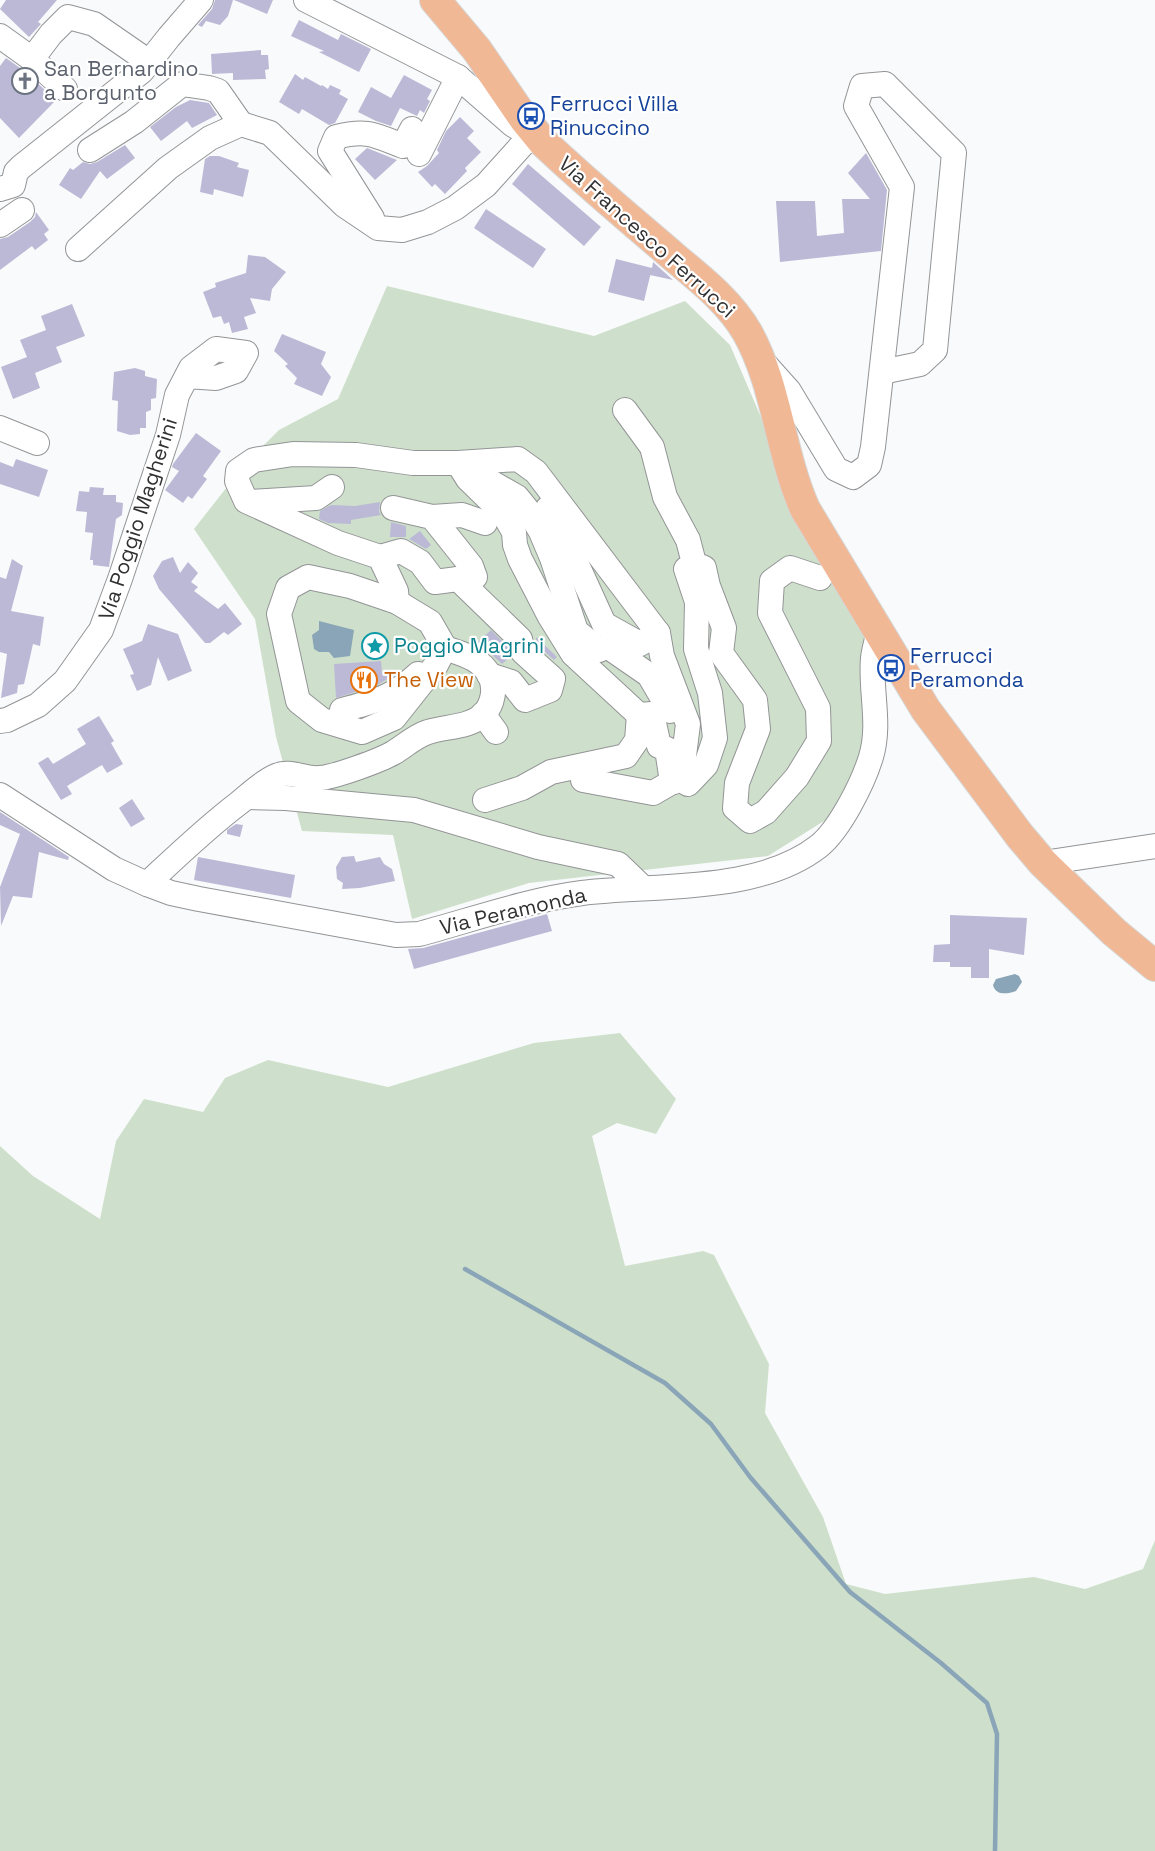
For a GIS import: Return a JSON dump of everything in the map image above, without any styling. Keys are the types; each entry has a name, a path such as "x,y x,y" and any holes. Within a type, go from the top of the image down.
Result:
{"main road":[{"name":"Via Francesco Ferrucci","path":"435,0 477,51 536,134 723,301 746,330 758,357 792,476 805,509 926,710 1020,836 1043,863 1114,932 1155,966"}],"street":[{"path":"0,189 13,185 16,172 21,167 142,71 201,0"},
{"path":"306,0 458,77 513,124 522,130 536,134"},
{"path":"32,59 51,34 68,17 94,24 149,62"},
{"path":"0,36 32,59 65,89"},
{"path":"419,154 458,77"},
{"path":"90,150 134,122 182,84 209,88 218,91 240,124 270,133 344,205 378,228 402,230 428,222 455,208 486,185 522,145 536,134"},
{"path":"758,357 789,392 836,469 853,477 869,465 882,372 902,187 856,106 862,86 885,84 954,153 935,351 920,364 882,372"},
{"path":"78,249 168,168 210,138 240,124"},
{"path":"378,228 330,152 336,137 350,133 369,133 403,146 412,129"},
{"path":"0,225 22,210"},
{"name":"Via Poggio Magherini","path":"0,721 38,705 65,681 101,630 168,435 177,395 191,369 216,349 246,353"},
{"path":"625,410 652,447 665,497 688,540 694,563 704,568 708,586 724,628 721,653 755,700 758,729 737,783 735,808 750,821 766,812 797,777 819,741 819,708 770,613 772,581 790,568 820,578"},
{"path":"0,428 38,443"},
{"path":"432,517 471,566 475,577 435,582 420,562 401,551 380,556 338,543 248,502 237,482 238,471 254,460 293,454 356,455 413,463 518,459 536,472 658,633 662,656 688,724 680,783"},
{"path":"458,463 517,497 530,513 552,558 576,631 599,650 607,645 649,675 678,726 667,748 680,783"},
{"path":"458,463 468,478 503,513 514,532 515,545 520,559 550,617 573,654 639,714 651,714 659,746 667,748"},
{"path":"536,472 543,499 559,525 604,624 640,644 658,633"},
{"path":"248,502 316,498 332,487"},
{"path":"393,508 432,517 462,515 485,523"},
{"path":"380,556 396,591 398,602"},
{"path":"583,780 654,793 680,783 706,765 715,738 711,693 696,649 697,602 686,569 694,563"},
{"path":"308,577 350,585 398,602 430,622 441,657 394,718 362,732 322,720 298,701 279,614 288,588 308,577"},
{"path":"458,579 520,639 523,652 553,679 550,690 525,700 511,682 489,675"},
{"name":"Via Peramonda","path":"0,795 114,869 171,893 409,936 562,896 701,884 757,874 805,855 832,832 843,816 864,774 876,738 873,659 879,631"},
{"path":"147,884 192,842 266,782 281,774 314,779 331,776 387,756 411,740 429,732 484,722 494,691 489,675 473,658 441,657 420,671 403,687 382,699 342,710"},
{"path":"485,800 522,788 551,772 626,756 637,740 639,714"},
{"path":"246,797 286,798 414,810 538,847 618,864 643,888"},
{"path":"1043,863 1155,846"}],"green space":[{"path":"387,286 594,336 685,301 730,345 800,508 868,640 869,740 832,816 768,856 529,883 412,919 393,835 302,831 276,737 255,619 194,529 245,464 279,430 338,399"},
{"path":"620,1033 676,1099 656,1134 617,1123 592,1136 625,1266 703,1251 714,1255 769,1364 765,1413 823,1517 846,1584 885,1594 1034,1577 1085,1589 1143,1569 1155,1540 1155,1851 0,1851 0,1146 33,1176 100,1219 116,1141 144,1099 203,1112 225,1078 268,1060 388,1087 534,1043"}],"water":[{"path":"319,621 354,630 350,656 334,658 329,652 319,652 314,649 312,635 319,630"},
{"path":"1015,974 1022,982 1016,991 1002,993 994,989 996,979"}],"building":[{"path":"6,0 57,0 38,22 41,24 29,37 0,9"},
{"path":"215,0 233,0 228,16 220,25 206,21 202,27 198,25 212,9"},
{"path":"234,0 273,0 267,14"},
{"path":"299,20 338,40 341,34 371,49 359,72 319,52 324,51 291,36"},
{"path":"261,50 261,55 268,55 269,69 265,70 266,79 233,80 233,73 212,74 211,54"},
{"name":"San Bernardino a Borgunto","path":"6,58 56,100 19,138 0,118 0,66"},
{"path":"295,74 303,80 305,77 328,89 330,85 341,90 339,94 348,99 335,123 329,125 302,109 299,114 279,102"},
{"path":"404,75 432,90 424,113 420,110 417,116 400,108 391,126 358,112 371,87 391,98"},
{"path":"190,100 209,103 217,115 192,128 187,121 161,141 150,127 176,107"},
{"path":"460,117 474,131 467,138 481,152 445,194 435,184 432,187 418,172 439,153 437,150 446,131"},
{"path":"125,145 135,158 107,179 100,171 81,199 59,185 70,168 73,170 83,162 90,164 97,162"},
{"path":"367,148 397,160 375,180 355,159"},
{"path":"866,153 887,190 881,251 780,262 776,201 815,201 817,236 844,233 842,199 870,199 848,173"},
{"path":"210,156 219,156 239,163 237,167 249,170 243,197 214,189 213,195 200,192 205,159"},
{"path":"528,164 601,227 584,246 512,184"},
{"path":"486,209 546,249 533,268 474,228"},
{"path":"36,212 49,230 44,234 48,240 35,250 32,246 0,270 0,239 8,237 30,222"},
{"path":"248,255 265,257 286,272 272,289 270,301 250,298 256,313 244,317 248,329 232,333 229,322 224,324 221,316 213,318 203,292 216,287 215,283 246,273"},
{"path":"616,259 652,268 653,262 673,280 650,275 644,301 608,292"},
{"path":"72,304 85,336 56,347 62,362 35,373 40,388 13,399 1,367 27,357 20,340 46,330 41,316"},
{"path":"282,334 326,352 321,364 331,377 322,396 294,384 297,378 285,366 288,364 274,351"},
{"path":"135,368 145,371 145,376 157,379 156,398 151,399 151,410 146,412 146,428 140,428 140,434 130,435 117,431 118,401 112,400 114,372"},
{"path":"196,433 221,451 203,476 207,479 192,499 188,496 183,503 165,490 179,471 172,467 173,464"},
{"path":"16,459 48,470 39,497 0,484 0,462 13,467"},
{"path":"90,487 104,488 103,495 116,495 116,502 123,503 122,515 116,519 109,567 93,565 93,560 90,560 93,533 85,532 87,512 76,511 79,491 89,492"},
{"path":"380,502 381,515 351,520 351,524 328,523 319,519 320,511 331,505 355,506"},
{"path":"391,522 406,526 406,537 390,537"},
{"path":"420,531 431,545 426,549 409,539"},
{"path":"173,557 180,573 188,562 198,573 191,582 198,587 194,591 218,609 225,603 242,624 228,635 224,632 210,643 205,643 159,589 153,576 162,561"},
{"path":"12,559 23,566 11,611 44,617 40,646 33,644 24,684 18,685 17,693 1,698 7,654 0,652 0,577 6,579"},
{"path":"148,624 178,634 192,671 168,681 158,657 151,685 137,691 130,675 134,674 123,649 142,641"},
{"path":"491,630 507,646 510,657 502,664 478,642"},
{"path":"536,637 557,657 554,660 536,644"},
{"name":"The View","path":"381,661 382,673 391,671 393,676 377,685 336,698 334,664"},
{"path":"99,716 114,741 111,743 123,764 107,773 102,765 67,786 72,794 61,800 38,763 48,757 53,764 86,744 77,729"},
{"path":"132,799 145,819 131,827 119,808"},
{"path":"0,812 69,857 68,860 39,852 32,898 13,896 1,926 0,887 20,834 0,825"},
{"path":"236,824 243,825 240,837 227,834 227,830"},
{"path":"354,856 356,862 380,857 384,864 392,869 395,881 342,889 343,883 337,879 336,867 342,857"},
{"path":"198,857 295,875 291,898 194,880"},
{"path":"547,914 552,931 414,969 408,949 423,948"},
{"path":"950,915 1027,918 1024,955 989,949 989,978 971,978 971,967 950,967 950,962 933,962 934,945 950,944"}],"waterway":[{"path":"465,1269 665,1383 711,1424 750,1477 850,1592 941,1663 987,1703 997,1734 995,1851"}],"place":[{"name":"San Bernardino a Borgunto","path":"25,81"},
{"name":"Ferrucci Villa Rinuccino","path":"531,116"},
{"name":"Poggio Magrini","path":"375,646"},
{"name":"Ferrucci Peramonda","path":"891,668"},
{"name":"The View","path":"364,680"}]}
